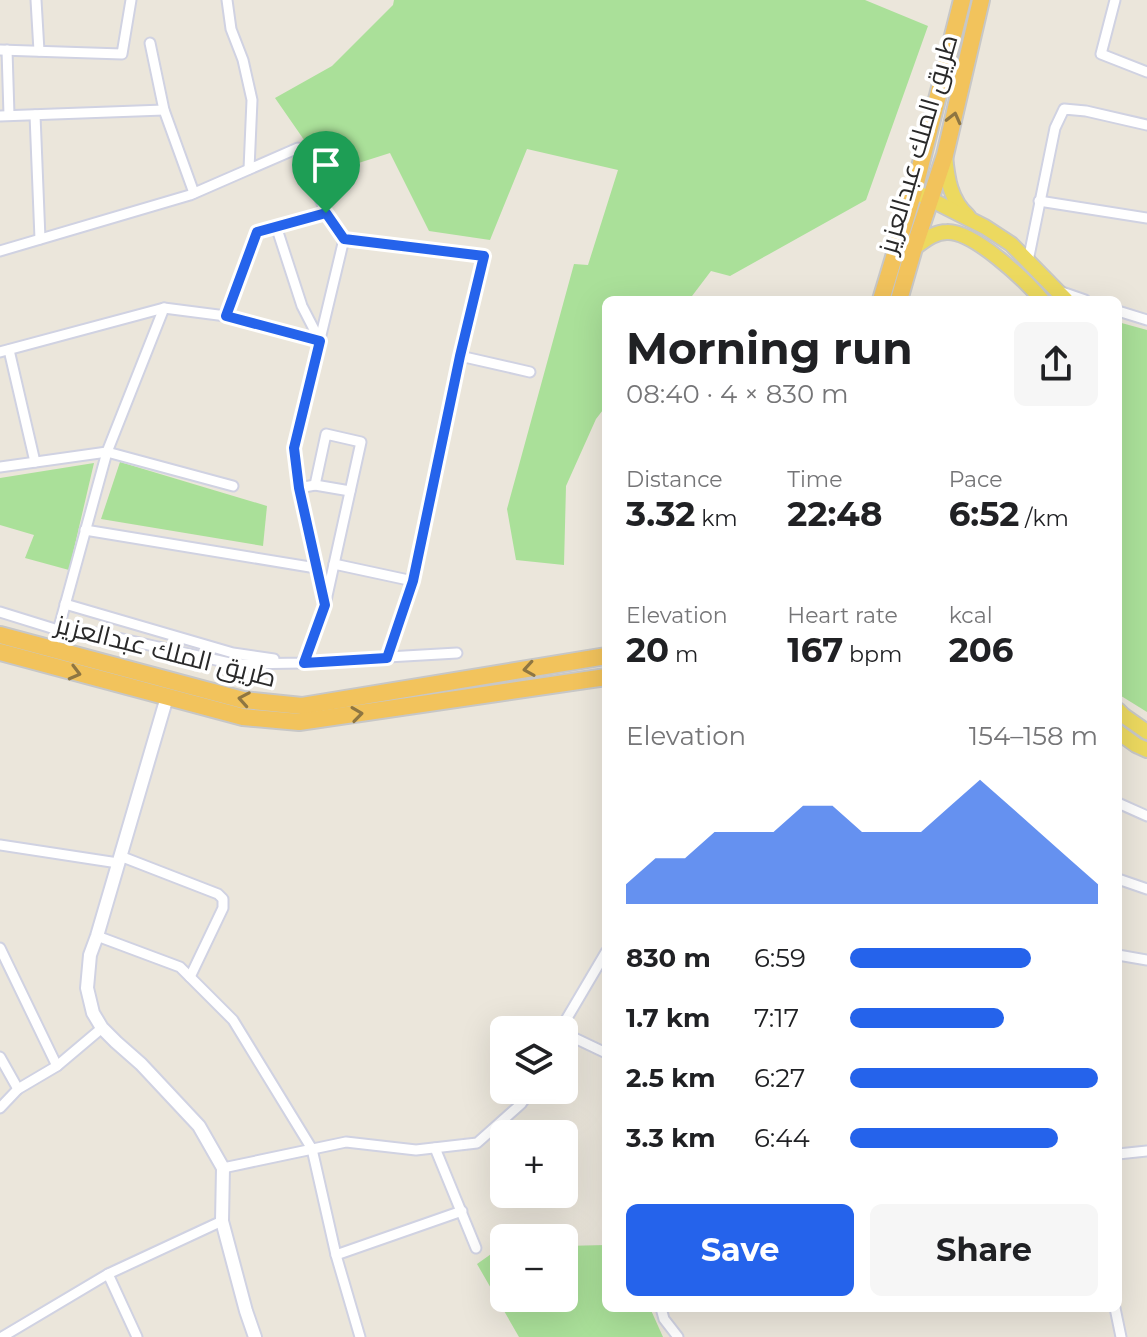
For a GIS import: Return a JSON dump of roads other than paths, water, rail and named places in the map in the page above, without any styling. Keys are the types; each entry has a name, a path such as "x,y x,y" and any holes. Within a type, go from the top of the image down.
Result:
{"highway":[{"name":"طريق الملك عبدالعزيز","path":"882,296 911,199 962,0"},
{"name":"طريق الملك عبدالعزيز","path":"900,296 945,155 981,0"},
{"name":"طريق الملك عبدالعزيز","path":"0,635 243,700 302,706 602,657"},
{"name":"طريق الملك عبدالعزيز","path":"0,652 243,717 299,722 602,678"}],"main road":[{"path":"945,155 948,183 962,211 1011,244 1062,296"},
{"path":"911,199 974,221"},
{"path":"928,207 1025,281 1038,296"},
{"path":"914,248 937,233 950,231 962,235"},
{"path":"1122,714 1147,732"},
{"path":"1122,735 1147,750"}],"street":[{"path":"36,0 39,51"},
{"path":"131,0 122,54 4,50 5,116 164,110"},
{"path":"227,0 231,29 243,60 252,100 249,169"},
{"path":"1115,0 1101,54 1147,72"},
{"path":"150,43 164,110 194,193"},
{"path":"1028,261 1055,128 1064,109 1147,125"},
{"path":"35,115 40,239"},
{"path":"0,251 194,193 298,148 326,213 344,239 294,448 299,488 325,605"},
{"path":"1039,201 1147,218"},
{"path":"226,316 257,232 326,213"},
{"path":"276,226 302,306 320,341"},
{"path":"344,239 484,256 413,581 387,658"},
{"path":"35,462 4,351 164,308 226,316 320,341"},
{"path":"53,649 107,452 164,308"},
{"path":"1122,312 1147,319"},
{"path":"460,356 530,372"},
{"path":"304,663 325,605 361,442 326,434 315,485"},
{"path":"0,467 107,452 233,486"},
{"path":"299,488 315,485 350,491"},
{"path":"85,530 316,568"},
{"path":"334,564 413,581"},
{"path":"65,604 233,653 304,663"},
{"path":"0,612 234,664 304,663 457,653"},
{"path":"167,697 90,955 87,988 93,1013 102,1028 199,1126 223,1168 222,1221 255,1337"},
{"path":"1122,805 1147,816"},
{"path":"0,845 119,859 218,894 223,899 223,908 190,977"},
{"path":"1122,880 1147,889"},
{"path":"97,936 180,967 233,1020 312,1149 336,1255 360,1337"},
{"path":"0,948 57,1066"},
{"path":"1122,956 1147,960"},
{"path":"570,1016 602,959"},
{"path":"0,1108 18,1089 57,1066 102,1028"},
{"path":"578,1039 602,1051"},
{"path":"0,1057 18,1089"},
{"path":"223,1168 346,1142 416,1150 477,1143 521,1104"},
{"path":"435,1148 476,1248"},
{"path":"1122,1154 1147,1151"},
{"path":"336,1255 462,1211"},
{"path":"2,1337 108,1274 222,1221"},
{"path":"108,1274 137,1337"},
{"path":"662,1312 678,1337"},
{"path":"1116,1312 1121,1337"}]}
